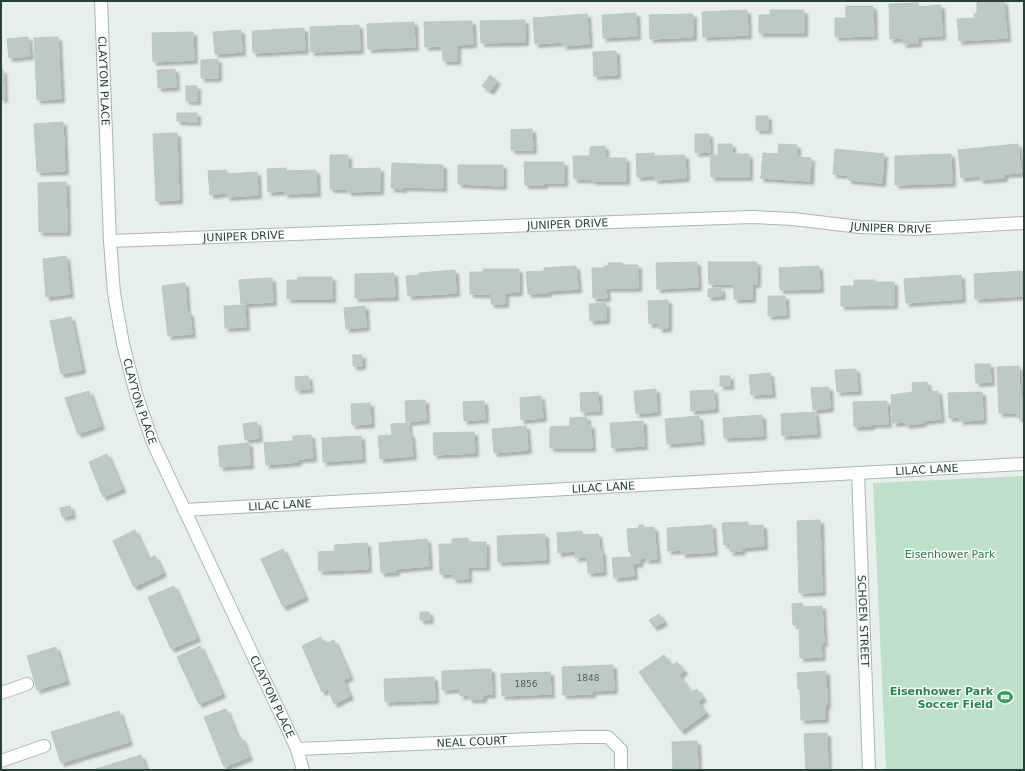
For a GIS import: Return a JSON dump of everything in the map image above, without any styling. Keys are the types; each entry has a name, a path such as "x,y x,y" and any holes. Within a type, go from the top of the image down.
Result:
{"street":[{"name":"CLAYTON PLACE","path":"101,1 110,241 116,300 123,344 136,394 153,443 297,748 304,770"},
{"name":"JUNIPER DRIVE","path":"110,241 752,217 793,219 860,227 916,229 1024,223"},
{"name":"LILAC LANE","path":"184,510 1024,464"},
{"name":"SCHOEN STREET","path":"858,473 869,770"},
{"path":"1,693 27,684"},
{"name":"NEAL COURT","path":"297,748 608,737 621,750 622,770"},
{"path":"1,761 44,746"}],"green space":[{"name":"Eisenhower Park","path":"1024,476 1024,770 886,770 873,483"}],"building":[{"path":"977,1 1004,1 1007,38 959,41 957,19 975,18 974,14 977,14"},
{"path":"918,3 918,7 941,5 942,36 918,37 918,43 903,44 903,38 890,39 889,4"},
{"path":"846,6 873,6 874,36 835,37 835,18 846,18"},
{"path":"747,10 748,35 703,37 702,12"},
{"path":"770,10 804,10 804,33 759,33 759,15 770,15"},
{"path":"636,13 637,36 603,38 602,15"},
{"path":"587,14 589,44 563,46 563,42 535,44 533,18"},
{"path":"693,14 693,37 650,39 649,15"},
{"path":"525,20 525,42 481,43 480,21"},
{"path":"472,21 473,44 457,45 457,61 443,61 442,46 425,47 424,22"},
{"path":"414,22 415,47 368,49 367,24"},
{"path":"359,25 360,50 311,52 310,27"},
{"path":"304,28 305,50 253,53 252,31"},
{"path":"241,30 242,52 215,54 213,32"},
{"path":"193,32 194,60 153,62 152,33"},
{"path":"28,37 30,56 9,58 7,39"},
{"path":"58,37 61,99 37,100 34,38"},
{"path":"616,51 617,75 594,76 593,52"},
{"path":"218,59 218,78 201,78 201,60"},
{"path":"175,69 176,87 158,88 157,70"},
{"path":"1,70 3,70 4,99 1,99"},
{"path":"490,75 497,81 490,91 482,86"},
{"path":"186,86 197,86 197,101 186,101"},
{"path":"177,113 197,113 197,122 177,121"},
{"path":"756,116 768,116 768,130 756,130"},
{"path":"63,122 65,171 37,172 34,124"},
{"path":"532,129 533,150 511,150 511,130"},
{"path":"177,133 179,200 156,201 153,134"},
{"path":"695,134 709,134 710,152 695,153"},
{"path":"718,144 732,144 732,154 749,154 749,177 711,177 710,155 718,155"},
{"path":"779,144 797,145 797,157 811,158 810,181 760,178 763,153 778,154"},
{"path":"1018,144 1021,173 1004,174 1004,178 980,180 980,176 961,178 958,150"},
{"path":"605,146 605,158 626,158 626,181 592,181 592,179 574,179 573,156 590,156 590,147"},
{"path":"835,149 884,154 882,183 848,180 848,175 833,174"},
{"path":"654,153 654,156 685,155 686,178 655,180 654,176 637,177 636,154"},
{"path":"951,154 952,183 895,185 895,156"},
{"path":"330,155 348,155 348,169 380,168 380,191 348,192 348,189 330,189"},
{"path":"524,162 564,162 564,183 525,185"},
{"path":"392,163 443,165 443,188 403,187 402,190 391,188"},
{"path":"458,165 503,165 503,186 458,184"},
{"path":"286,168 286,171 316,170 317,193 285,194 285,191 268,192 267,169"},
{"path":"226,170 227,174 257,172 258,195 227,197 226,193 210,195 208,171"},
{"path":"66,182 67,232 39,232 38,183"},
{"path":"66,256 70,294 46,297 43,259"},
{"path":"697,262 698,287 657,289 656,263"},
{"path":"708,262 757,262 757,284 752,284 752,299 734,299 734,284 709,284"},
{"path":"608,263 638,265 638,288 606,288 607,298 593,298 592,268 604,268 604,266 608,266"},
{"path":"576,266 578,289 528,294 526,272 544,271 544,268"},
{"path":"819,266 820,289 780,290 779,268"},
{"path":"483,269 519,269 519,292 505,293 505,304 491,304 491,294 470,294 470,272 483,272"},
{"path":"455,270 456,293 408,296 406,276 419,275 419,273"},
{"path":"1024,271 1024,296 975,299 974,274"},
{"path":"394,273 395,297 355,298 355,274"},
{"path":"961,275 962,299 906,303 904,279"},
{"path":"298,277 332,277 332,299 287,299 287,280 298,280"},
{"path":"272,278 273,302 241,304 239,280"},
{"path":"854,280 894,282 894,305 841,306 841,286 854,286"},
{"path":"185,283 187,313 190,313 192,334 168,336 162,286"},
{"path":"721,288 722,296 708,297 708,289"},
{"path":"768,296 785,296 786,315 768,316"},
{"path":"668,300 668,328 659,329 659,323 649,324 648,301"},
{"path":"606,303 606,320 590,321 589,304"},
{"path":"245,305 246,327 225,328 224,306"},
{"path":"365,306 366,327 346,329 344,308"},
{"path":"71,317 82,370 61,374 50,321"},
{"path":"353,355 362,355 362,366 353,366"},
{"path":"975,364 990,364 991,382 976,383"},
{"path":"1019,366 1020,399 1024,398 1024,418 1018,418 1017,413 999,413 997,367"},
{"path":"856,369 858,391 837,392 835,370"},
{"path":"770,373 772,394 751,395 749,375"},
{"path":"308,376 310,389 296,390 295,377"},
{"path":"720,376 730,376 730,386 720,386"},
{"path":"927,382 928,392 938,391 941,419 906,425 906,422 893,423 891,395 913,392 912,383"},
{"path":"829,387 830,408 813,410 811,388"},
{"path":"656,389 657,412 636,414 634,391"},
{"path":"714,390 715,409 691,411 690,391"},
{"path":"89,391 101,426 78,434 65,398"},
{"path":"598,392 599,411 581,412 580,393"},
{"path":"982,392 983,420 960,421 960,417 949,418 948,393"},
{"path":"541,396 543,418 521,420 520,398"},
{"path":"425,400 426,420 406,422 405,401"},
{"path":"484,401 485,419 464,421 463,402"},
{"path":"887,401 888,424 871,424 871,426 854,427 853,402"},
{"path":"370,403 371,424 352,425 351,404"},
{"path":"815,412 817,434 782,436 781,414"},
{"path":"762,415 763,436 724,438 723,418"},
{"path":"699,416 701,441 667,444 665,419"},
{"path":"587,417 587,425 591,425 592,448 550,448 550,427 570,426 570,418"},
{"path":"643,421 644,446 612,448 610,423"},
{"path":"257,422 259,438 245,440 243,424"},
{"path":"408,423 409,434 411,434 413,456 380,459 378,436 392,435 391,424"},
{"path":"526,426 528,450 494,453 492,429"},
{"path":"474,432 475,453 434,455 433,433"},
{"path":"311,435 313,458 298,459 298,462 266,465 264,443 293,441 293,436"},
{"path":"361,436 362,459 323,462 322,438"},
{"path":"249,443 250,465 220,467 218,446"},
{"path":"107,454 122,489 103,497 89,462"},
{"path":"70,506 72,515 62,517 60,508"},
{"path":"820,520 822,592 799,593 797,521"},
{"path":"748,522 748,526 763,525 764,546 741,548 742,551 730,552 730,544 724,545 722,523"},
{"path":"639,525 644,525 644,528 654,527 657,559 646,560 645,553 643,553 644,558 639,559 640,563 633,564 634,576 614,578 612,558 632,557 631,552 629,552 627,529 639,528"},
{"path":"712,525 714,552 682,554 682,550 668,551 667,528"},
{"path":"135,530 148,559 155,556 163,573 134,587 113,541"},
{"path":"582,531 582,535 598,534 600,551 602,551 603,572 588,573 587,557 575,558 575,551 558,553 557,533"},
{"path":"545,534 546,560 498,562 497,536"},
{"path":"468,538 468,542 486,542 486,567 468,567 468,579 453,579 453,574 440,574 439,544 452,544 452,539"},
{"path":"427,539 429,566 396,569 396,572 381,573 379,543"},
{"path":"367,543 368,569 319,571 318,552 335,551 334,545"},
{"path":"283,549 305,597 283,607 261,559"},
{"path":"174,586 197,638 171,649 148,597"},
{"path":"802,603 802,607 822,606 824,643 821,643 822,657 800,658 799,625 793,625 792,604"},
{"path":"420,612 429,612 430,620 420,620"},
{"path":"659,614 664,622 654,627 649,620"},
{"path":"321,637 324,644 334,640 350,677 343,680 350,696 334,704 328,689 322,692 302,646"},
{"path":"200,646 222,694 199,704 177,657"},
{"path":"56,647 66,681 37,690 27,656"},
{"path":"664,655 672,666 677,662 684,671 679,675 691,692 697,689 703,698 698,702 706,713 681,731 639,672"},
{"path":"613,665 614,690 592,691 592,694 563,695 562,667"},
{"path":"491,669 492,694 483,695 483,699 469,699 469,695 460,696 460,689 442,690 442,671"},
{"path":"826,671 827,705 825,706 825,719 801,720 800,689 798,689 797,673"},
{"path":"550,672 551,694 502,696 501,674"},
{"path":"434,677 435,700 385,702 384,679"},
{"path":"226,709 238,739 241,737 249,757 224,767 204,717"},
{"path":"119,711 129,742 61,763 51,732"},
{"path":"827,733 828,770 806,770 804,734"},
{"path":"697,741 698,770 673,770 672,742"},
{"path":"141,755 146,770 93,770"}],"place":[{"name":"Eisenhower Park Soccer Field","path":"1005,697"}]}
